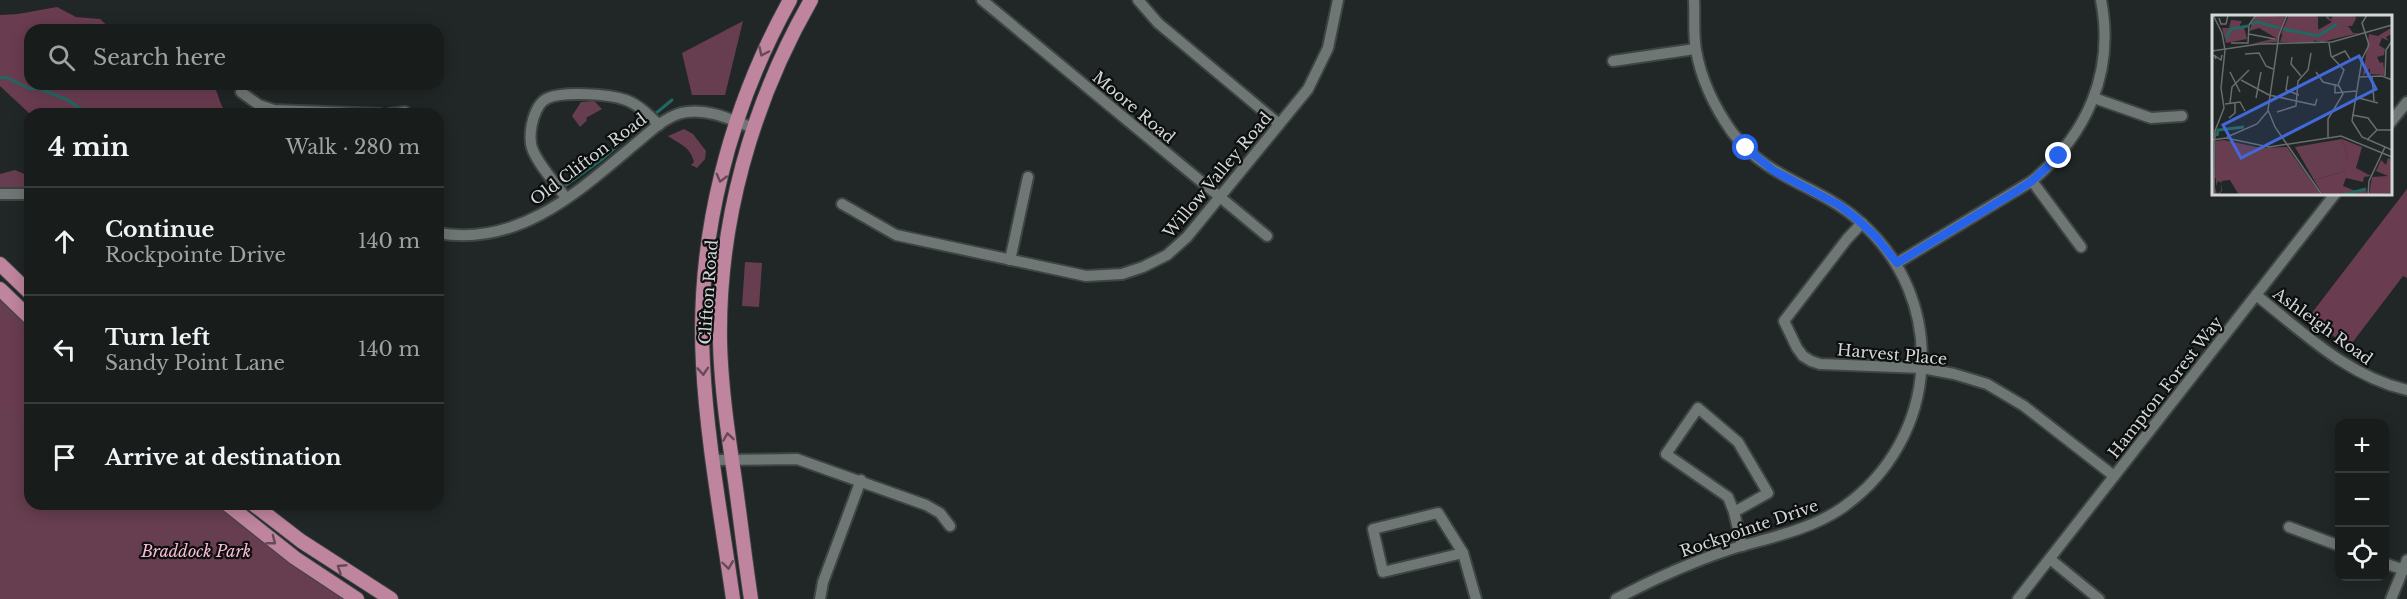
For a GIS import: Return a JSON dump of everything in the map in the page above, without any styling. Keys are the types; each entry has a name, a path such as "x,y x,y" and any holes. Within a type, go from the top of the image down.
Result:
{"main road":[{"name":"Clifton Road","path":"733,599 713,460 703,362 704,288 715,202 736,121 753,75 790,0"},
{"name":"Clifton Road","path":"751,599 726,425 720,342 724,270 733,205 753,128 780,61 811,0"},
{"path":"0,264 24,287"},
{"path":"0,290 24,312"},
{"path":"235,510 296,558 357,599"},
{"path":"261,510 332,563 391,599"}],"street":[{"name":"Moore Road","path":"982,0 1267,236"},
{"path":"1138,0 1158,23 1280,124"},
{"name":"Willow Valley Road","path":"842,204 896,235 1086,276 1110,276 1155,262 1174,248 1219,198 1308,89 1324,61 1332,35 1338,0"},
{"name":"Rockpointe Drive","path":"1616,599 1672,572 1742,546 1805,527 1840,509 1868,487 1882,472 1902,442 1917,399 1922,368 1922,345 1917,314 1897,263 1887,249 1862,223 1839,205 1774,171 1746,148 1713,101 1695,49 1694,0"},
{"path":"1897,263 2032,181 2070,143 2084,122 2094,98 2104,54 2101,0"},
{"path":"1613,61 1695,49"},
{"path":"241,92 259,105 274,108"},
{"path":"566,198 531,145 531,130 538,107 546,99 556,95 609,96 627,100 639,107 659,125"},
{"path":"2094,98 2151,117 2182,116"},
{"path":"2392,122 2407,102"},
{"name":"Old Clifton Road","path":"444,234 462,237 496,233 551,210 659,125 686,112 710,112 753,128"},
{"path":"1010,260 1028,177"},
{"path":"2032,181 2081,247"},
{"path":"0,194 24,194"},
{"name":"Hampton Forest Way","path":"2018,599 2334,195"},
{"name":"Harvest Place","path":"1862,223 1784,321 1803,356 1820,364 1922,368 1971,378 2004,393 2114,476"},
{"name":"Ashleigh Road","path":"2256,295 2343,363 2372,379 2407,390"},
{"path":"1734,512 1768,493 1738,442 1698,408 1666,454 1728,497 1742,546"},
{"path":"713,460 797,459 926,505 940,513 950,526"},
{"path":"820,599 823,582 861,480"},
{"path":"1463,553 1383,572 1373,529 1438,513 1463,553 1476,599"},
{"path":"2289,527 2335,544"},
{"path":"2050,558 2099,599"},
{"path":"2389,563 2405,565 2391,599"}],"green space":[{"path":"743,21 725,95 692,95 682,53"},
{"path":"594,101 602,109 586,118 587,120 580,127 572,116 581,102"},
{"path":"684,129 693,134 706,151 705,159 697,168 691,165 694,162 687,149 668,136"},
{"path":"15,170 24,174 24,189 0,189 0,174"},
{"path":"745,262 762,263 759,307 742,306"},
{"name":"Braddock Park","path":"0,291 24,313 24,510 237,510 358,599 0,599"}],"shaded area":[{"path":"57,7 76,17 100,19 105,24 24,24 24,90 216,90 224,108 24,108 0,86 0,15"},
{"path":"2407,189 2407,278 2403,276 2349,347 2308,318"},
{"path":"0,315 24,336 24,423 0,404"}],"waterway":[{"path":"0,78 6,77 24,86"},
{"path":"43,90 68,100 79,108"},
{"path":"655,114 672,100"},
{"path":"566,185 601,160 648,119"}],"route":[{"path":"1746,148 1774,171 1839,205 1876,237 1897,263 2032,181 2059,156"}]}
